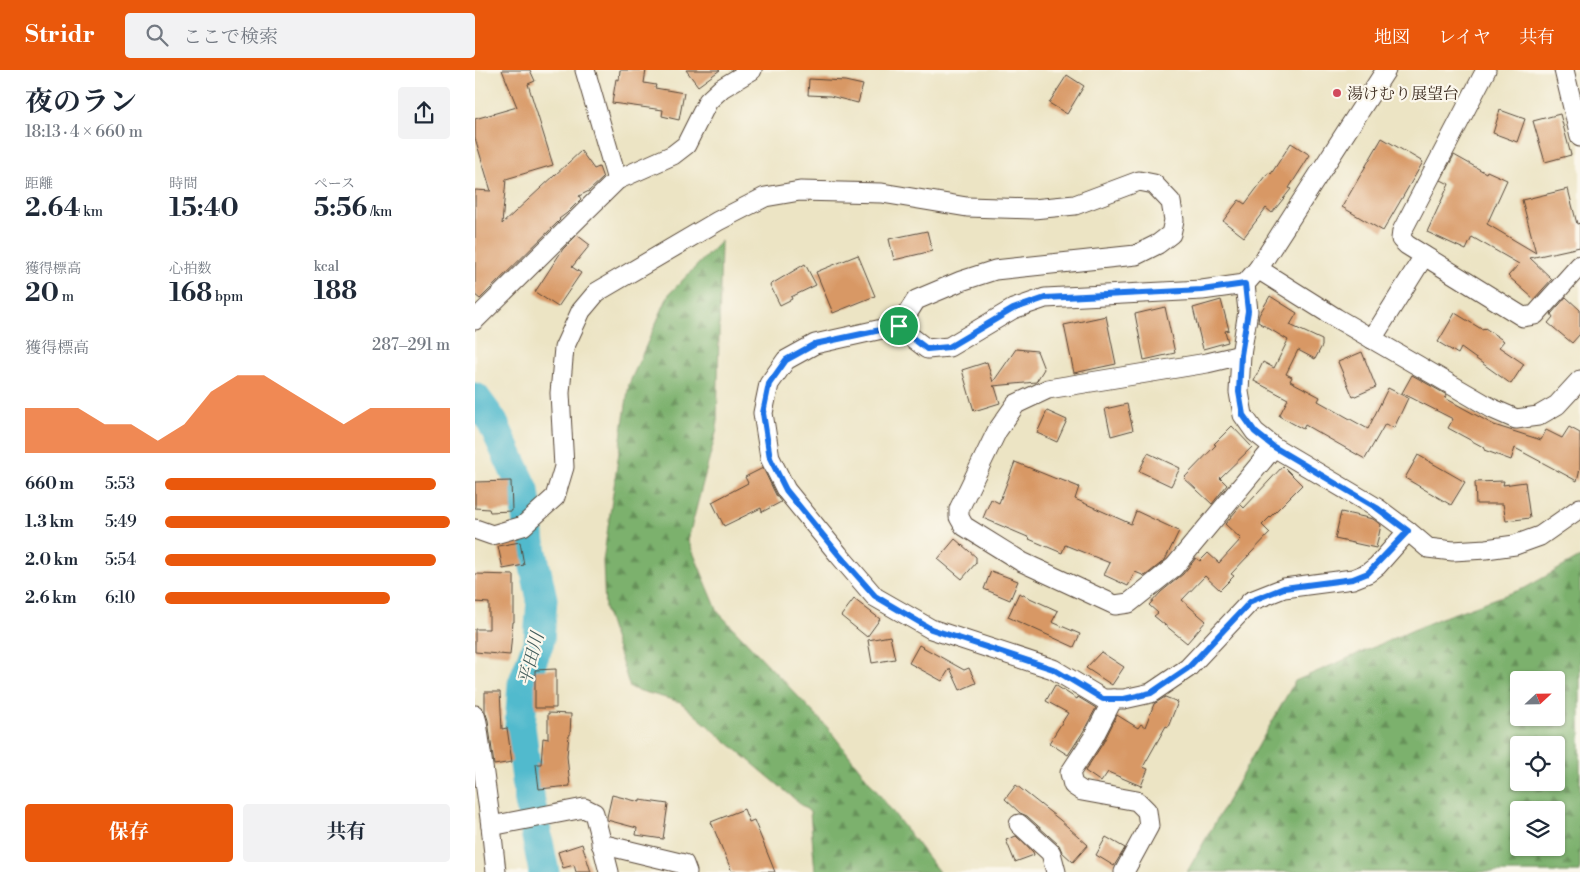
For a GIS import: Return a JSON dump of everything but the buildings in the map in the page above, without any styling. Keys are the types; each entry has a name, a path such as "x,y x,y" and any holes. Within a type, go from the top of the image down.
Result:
{"street":[{"path":"585,70 617,180"},
{"path":"475,320 617,180 673,155 686,145 708,101 722,88 752,70"},
{"path":"899,326 927,349 949,347 1013,309 1045,298 1202,290 1245,284 1259,269 1386,70"},
{"path":"1486,70 1402,231 1401,239 1424,256 1523,317 1535,315 1580,265"},
{"path":"1564,70 1580,137"},
{"path":"475,530 492,536 523,526 555,498 564,467 560,393 564,348 581,311 597,292 765,196 800,192 882,193 967,207 1033,209 1075,205 1139,182 1154,184 1171,202 1174,220 1171,234 1158,244 1136,255 995,270 961,281 916,300 899,326 815,344 786,360 769,384 763,413 770,458 786,490 875,596 931,629 1053,669 1103,699 1124,699 1151,693 1188,668 1251,601 1284,588 1353,579 1368,573 1408,531"},
{"path":"1372,339 1424,256"},
{"path":"1259,269 1372,339 1493,409 1516,419 1539,416 1557,405 1580,380"},
{"path":"1245,284 1248,311 1241,355 1239,392 1243,415 1255,432 1274,447 1377,508 1428,548 1453,551 1485,549 1515,544 1540,536 1580,508"},
{"path":"1241,355 1207,363 1048,389 1016,404 997,431 959,509 959,517 964,526 1022,562 1115,605 1129,602 1174,568 1274,447"},
{"path":"1113,699 1093,738 1070,773 1073,785 1083,791 1137,802 1147,811 1149,826 1124,872"},
{"path":"475,715 496,872"},
{"path":"491,826 584,808 594,813 609,872"},
{"path":"1019,824 1051,853 1056,872"},
{"path":"601,844 684,864 687,872"}],"green space":[{"path":"721,241 717,429 688,540 718,612 828,728 939,872 815,872 810,812 680,702 630,688 605,609 603,561 629,384 669,294"},
{"path":"1580,557 1580,872 1187,872 1295,681 1441,618 1525,588"}],"waterway":[{"name":"平田川","path":"475,398 492,421 524,490 530,543 542,599 539,641 523,684 520,726 530,802 544,872"}],"place":[{"name":"湯けむり展望台","path":"1337,93"}],"route":[{"path":"1245,284 1248,311 1241,355 1239,392 1243,415 1255,432 1274,447 1377,508 1408,531 1377,566 1368,573 1353,579 1284,588 1251,601 1188,668 1151,693 1124,699 1103,699 1053,669 931,629 875,596 786,490 770,458 763,413 769,384 786,360 815,344 899,326 927,349 949,347 1013,309 1045,298 1202,290 1245,284"}]}
